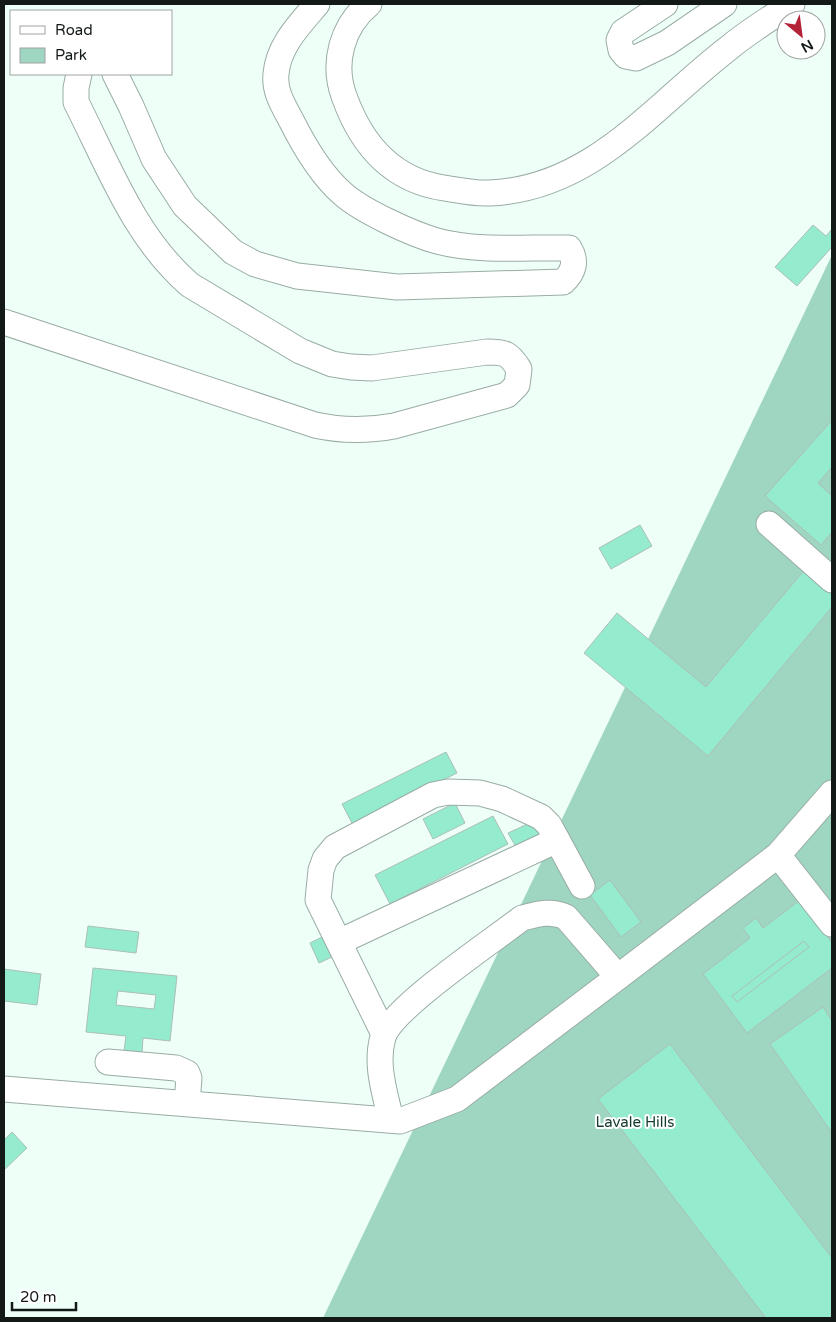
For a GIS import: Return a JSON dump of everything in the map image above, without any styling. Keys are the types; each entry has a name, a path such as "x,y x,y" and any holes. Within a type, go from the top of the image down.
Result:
{"lane":[{"path":"116,75 154,159 185,206 233,252 255,264 297,276 397,287 563,282 571,275 574,265 573,254 569,248 466,247 436,240 405,228 361,207 342,194 299,137 279,96 276,85 276,72 286,45 318,4"},
{"path":"369,4 348,28 342,44 338,75 347,104 368,145 389,166 412,179 435,187 487,193 514,191 543,183 571,172 600,155 625,138 729,47 792,4"},
{"path":"665,4 623,32 619,40 621,50 626,56 636,58 667,42 724,4"},
{"path":"4,322 315,424 333,428 375,429 394,426 506,395 517,385 519,369 513,358 504,352 487,352 372,368 351,368 332,364 300,351 190,285 174,272 160,256 131,211 76,102 79,75"},
{"path":"769,524 832,580"},
{"path":"384,1034 318,900 318,886 325,859 335,847 433,795 448,792 480,794 502,799 541,817 549,825 582,886"},
{"path":"4,1089 400,1121 457,1099 618,977 778,855 832,793"},
{"path":"338,942 557,840"},
{"path":"778,855 832,924"},
{"path":"391,1120 379,1063 384,1034 396,1017 414,1000 522,918 557,912 566,917 618,977"},
{"path":"108,1062 176,1068 187,1072 189,1078 187,1103"}],"green space":[{"name":"Lavale Hills","path":"832,255 832,1318 323,1318"}],"building":[{"path":"813,225 826,236 832,229 832,247 797,286 775,267"},
{"path":"832,420 832,467 818,483 832,496 832,532 821,545 765,496"},
{"path":"640,525 652,546 611,569 599,548"},
{"path":"806,568 832,590 832,607 708,756 584,653 617,613 706,687"},
{"path":"446,752 457,773 353,825 342,804"},
{"path":"455,803 465,823 433,839 423,819"},
{"path":"493,816 508,844 390,904 375,875"},
{"path":"532,822 543,833 516,847 508,833"},
{"path":"610,880 641,922 621,937 590,895"},
{"path":"800,900 832,943 832,968 747,1033 703,974 750,938 743,928 756,918 763,928"},
{"path":"88,926 139,932 136,953 85,947"},
{"path":"324,936 334,956 319,963 310,943"},
{"path":"804,941 809,947 737,1002 732,996"},
{"path":"93,968 177,976 170,1041 143,1038 142,1053 124,1051 126,1036 86,1032","holes":["118,991 156,995 154,1009 116,1005"]},
{"path":"4,969 41,974 37,1005 4,1001"},
{"path":"823,1007 832,1021 832,1133 770,1044"},
{"path":"670,1044 832,1258 832,1318 766,1318 598,1099"},
{"path":"12,1132 27,1148 4,1170 4,1140"}]}
